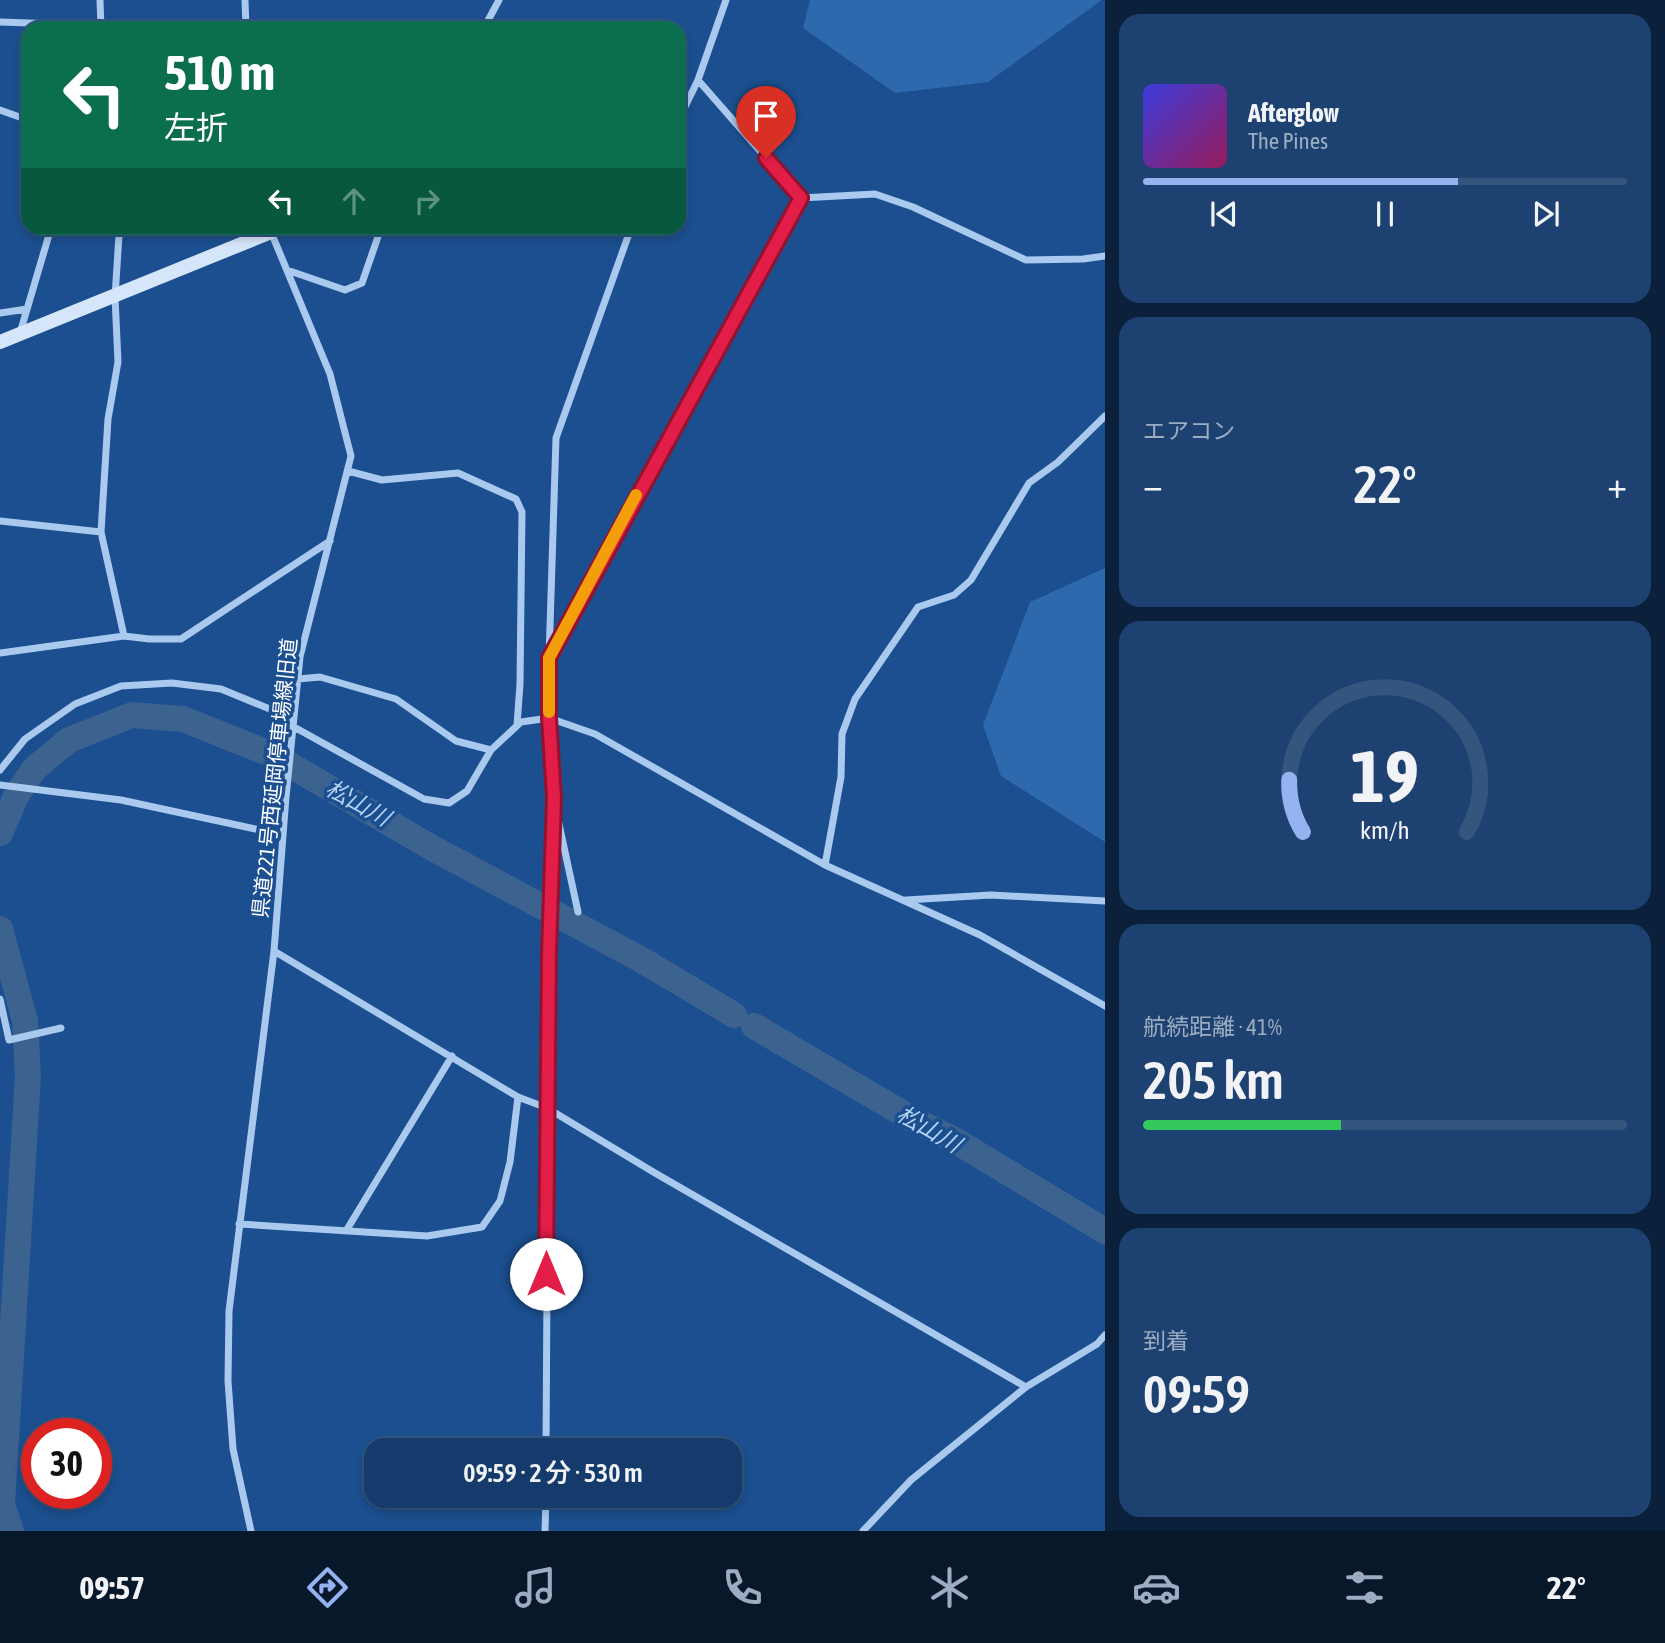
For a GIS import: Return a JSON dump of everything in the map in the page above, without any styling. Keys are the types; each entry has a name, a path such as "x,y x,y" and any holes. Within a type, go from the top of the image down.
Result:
{"street":[{"path":"100,0 101,21"},
{"path":"245,0 246,21"},
{"path":"488,21 499,0"},
{"path":"686,105 698,80 726,0"},
{"path":"0,22 21,23"},
{"path":"698,80 801,198"},
{"path":"0,110 21,118"},
{"path":"801,198 875,194 913,206 1026,260 1105,256"},
{"path":"549,658 801,198"},
{"path":"20,333 49,235"},
{"path":"118,235 114,297 118,362 108,419 101,532 124,636"},
{"path":"0,342 259,235"},
{"name":"県道221号西延岡停車場線旧道","path":"251,1531 233,1449 228,1381 229,1311 274,951 300,657 351,456 330,374 273,235"},
{"path":"287,270 345,290 362,283 379,235"},
{"path":"546,1438 547,1108 554,798 549,718 549,658 556,438 628,235"},
{"path":"0,313 27,309"},
{"path":"825,865 841,777 842,734 855,699 918,607 954,595 971,580 1029,483 1058,462 1105,416"},
{"path":"348,471 383,480 458,473 516,499 522,512 517,725"},
{"path":"0,521 101,532"},
{"path":"0,653 124,636 181,639 330,540"},
{"path":"298,679 320,677 396,699 456,741 491,750"},
{"path":"0,770 25,739 75,704 121,686 172,683 221,689 277,712 294,727 424,799 449,803 467,791 491,750 517,725 549,718 595,734 825,865 980,935 1105,1006"},
{"path":"0,785 121,800 283,835"},
{"path":"554,798 578,912"},
{"path":"903,900 991,895 1105,901"},
{"path":"274,951 518,1097 547,1108 1026,1387"},
{"path":"0,999 10,1039 61,1028"},
{"path":"346,1231 452,1056"},
{"path":"239,1224 427,1236 482,1227 500,1201 510,1162 518,1097"},
{"path":"863,1531 911,1480 1026,1387 1097,1344 1105,1335"},
{"path":"1097,1344 1105,1348"},
{"path":"545,1508 545,1531"}],"shaded area":[{"path":"810,0 1102,0 988,82 895,93 803,28"},
{"path":"1105,568 1105,842 1001,776 983,725 1030,602"}],"waterway":[{"name":"松山川","path":"0,833 16,796 34,769 69,740 132,715 183,719 273,755 434,849 642,960 734,1015"},
{"name":"松山川","path":"0,929 25,1021 28,1076 2,1505 11,1531"},
{"name":"松山川","path":"754,1026 912,1119 956,1141 1105,1231"}],"slow traffic":[{"path":"549,712 549,658 636,495"}],"route":[{"path":"546,1274 549,953 554,798 549,718 549,658 602,556 801,198 766,158"}]}
